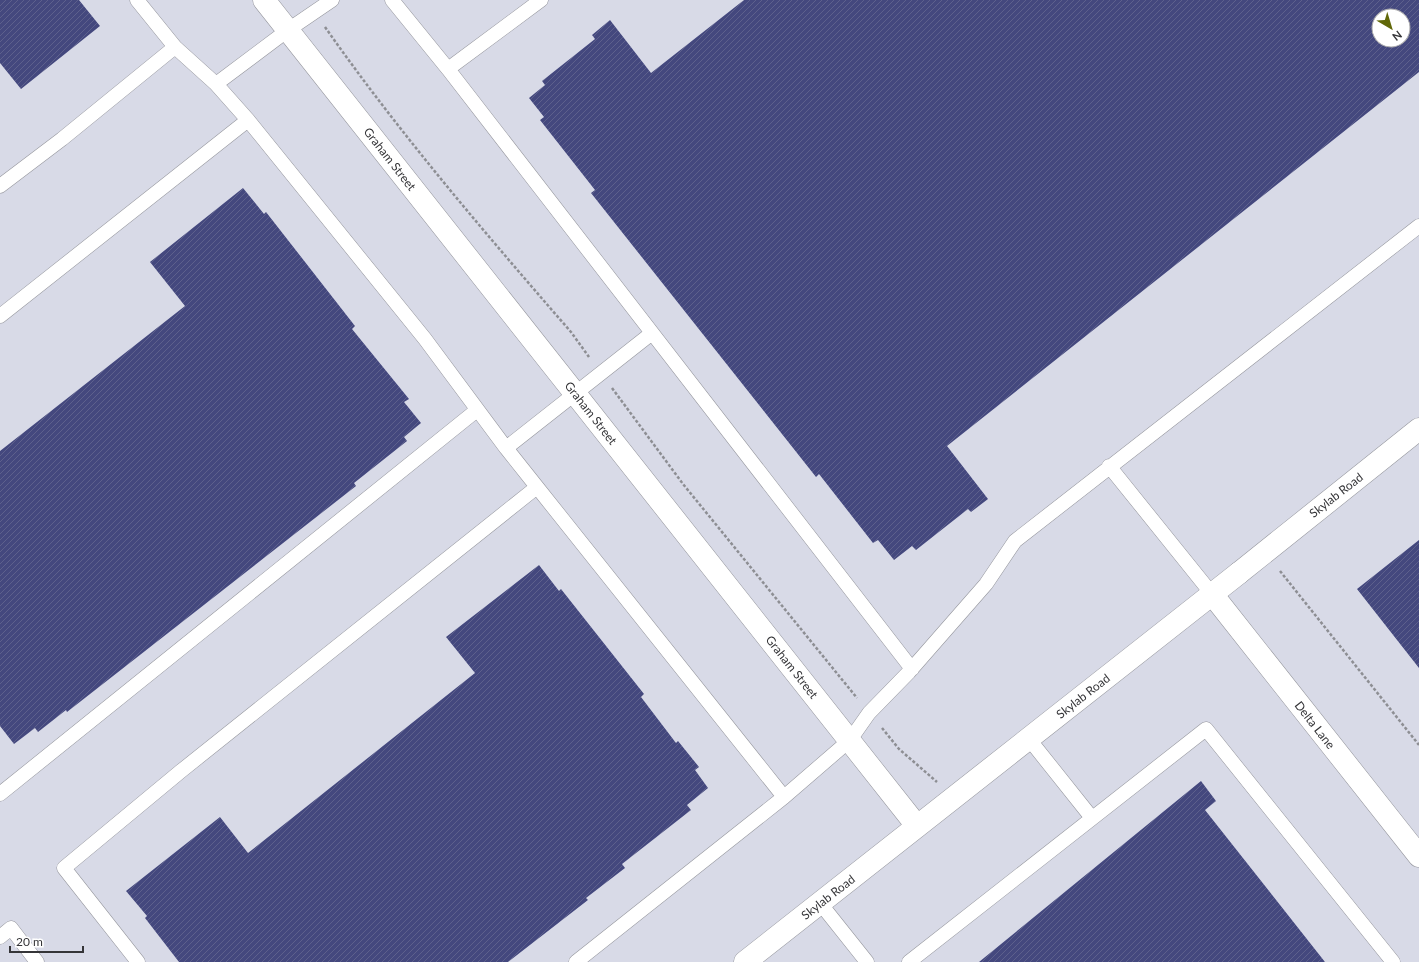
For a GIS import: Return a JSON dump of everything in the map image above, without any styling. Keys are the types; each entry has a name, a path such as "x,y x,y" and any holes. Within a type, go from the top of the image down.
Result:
{"street":[{"name":"Graham Street","path":"264,0 917,826"},
{"name":"Skylab Road","path":"746,962 1419,429"},
{"name":"Delta Lane","path":"1212,594 1419,856"}],"lane":[{"path":"137,0 175,47 216,84 248,120 425,339 506,448 784,797"},
{"path":"216,84 288,30 332,0"},
{"path":"392,0 448,69 912,669"},
{"path":"448,69 541,0"},
{"path":"0,186 62,139 175,47"},
{"path":"0,316 248,120"},
{"path":"576,962 784,797 850,740 869,712 912,669 986,584 1015,541 1109,466 1419,226"},
{"path":"506,448 652,333"},
{"path":"0,794 477,410"},
{"path":"1109,466 1212,594"},
{"path":"138,962 64,868 182,771 537,486"},
{"path":"909,962 1206,729 1393,962"},
{"path":"1029,738 1092,818"},
{"path":"820,903 867,962"},
{"path":"0,937 11,928 37,962"}],"path":[{"path":"314,12 360,77 449,190 571,332 684,484 899,749 954,797"},
{"path":"1265,551 1419,745"}],"shaded area":[{"path":"0,0 1419,0 1419,962 0,962"}],"building":[{"path":"0,0 79,0 100,26 21,89 0,63"},
{"path":"744,0 1419,0 1419,72 947,446 988,499 971,512 968,509 916,550 912,546 894,560 878,540 873,543 819,474 816,477 591,193 595,190 540,120 544,117 529,98 545,85 542,81 595,39 592,35 610,20 651,73"},
{"path":"243,188 264,214 266,212 355,326 352,329 409,399 404,402 421,423 404,437 407,441 354,483 356,486 67,712 66,710 38,732 35,728 14,744 0,726 0,451 185,306 150,262"},
{"path":"1419,540 1419,668 1357,589"},
{"path":"539,565 559,591 561,589 644,694 641,697 676,743 678,741 699,767 695,770 708,788 687,805 691,810 622,864 625,868 586,898 588,900 508,962 179,962 145,918 147,916 126,891 220,817 248,853 475,673 446,637"},
{"path":"1201,781 1216,801 1205,810 1325,962 979,962"}]}
